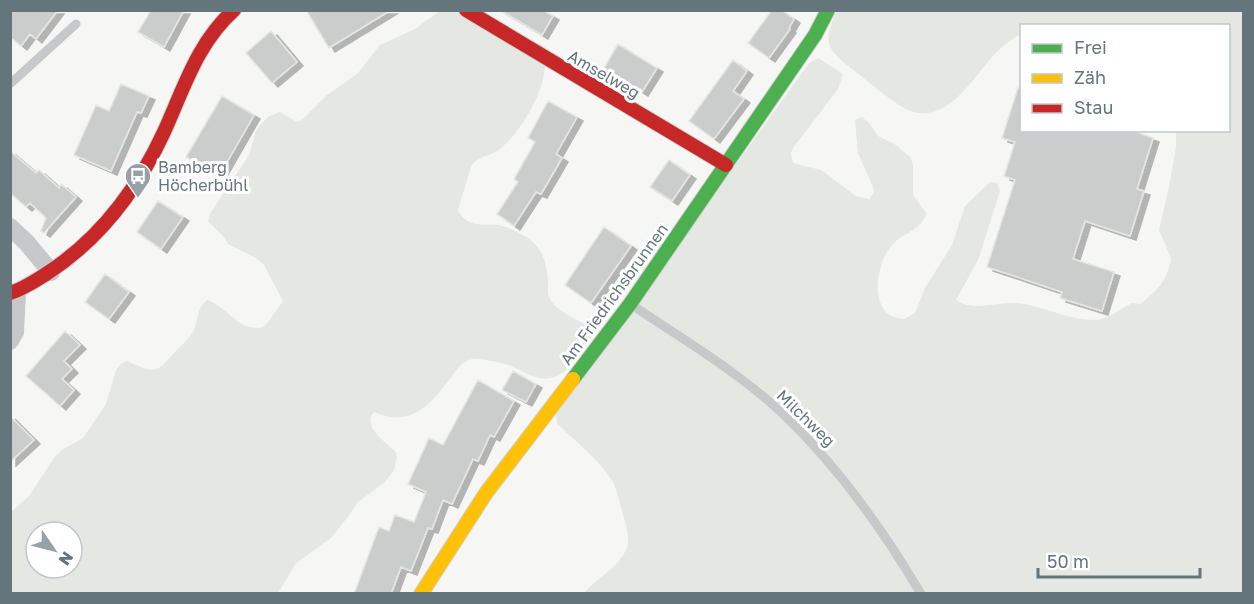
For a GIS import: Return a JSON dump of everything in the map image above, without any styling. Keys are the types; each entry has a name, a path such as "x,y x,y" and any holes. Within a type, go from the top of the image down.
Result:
{"street":[{"path":"10,341 16,323 14,293 51,272 74,254 127,195 164,134 203,46 223,18 234,10"},
{"name":"Amselweg","path":"466,10 726,165"},
{"name":"Am Friedrichsbrunnen","path":"422,594 486,494 630,304 815,35 828,10"},
{"path":"10,227 51,272"}],"lane":[{"path":"10,84 76,24"},
{"name":"Milchweg","path":"630,304 728,370 779,411 808,439 863,504 921,594"}],"shaded area":[{"path":"457,10 545,66 540,89 522,125 497,151 472,164 458,210 471,223 506,227 528,238 541,253 548,276 548,294 552,303 593,330 593,336 574,362 560,375 541,378 512,366 472,359 460,365 434,398 418,412 398,417 374,412 370,418 372,428 396,452 394,470 385,482 358,502 331,538 296,563 278,593 11,593 10,513 29,496 54,458 62,450 83,438 106,404 116,370 121,364 127,361 154,370 163,365 188,339 200,310 207,300 240,323 255,328 263,327 283,301 264,265 256,258 228,244 208,221 211,212 249,155 260,125 269,116 280,112 297,122 302,120 326,96 358,73 380,45 415,29 440,11"},
{"path":"837,11 1243,11 1243,593 584,593 613,568 622,556 628,542 628,532 611,479 592,456 557,423 556,414 809,63 818,58 843,74 838,89 793,148 791,154 793,163 821,170 856,196 870,199 874,192 873,187 858,153 855,120 862,117 878,136 896,145 911,158 913,195 927,214 915,229 888,250 878,278 882,306 887,313 901,319 915,313 925,288 952,245 965,206 990,182 997,183 1000,191 978,260 956,300 963,304 977,306 1026,304 1074,318 1094,320 1109,316 1132,303 1140,304 1165,279 1170,266 1171,258 1159,230 1176,147 1176,132 1230,132 1230,24 1020,24 1020,35 996,53 956,98 945,107 933,112 920,113 906,109 893,101 842,61 831,49 830,29"}],"building":[{"path":"10,10 58,10 36,39 30,34 21,46 10,37"},
{"path":"151,10 184,10 164,47 138,32"},
{"path":"306,10 391,10 329,48"},
{"path":"500,10 543,10 553,16 542,35"},
{"path":"772,10 781,10 794,19 790,29 769,58 748,43"},
{"path":"271,31 297,62 272,83 246,53"},
{"path":"618,44 657,68 642,92 604,68"},
{"path":"733,60 747,71 733,91 744,99 714,139 689,121"},
{"path":"121,84 149,96 141,113 137,112 111,171 74,155 96,105 109,111"},
{"path":"1018,88 1020,88 1020,132 1136,132 1153,138 1137,189 1144,191 1130,236 1085,221 1073,259 1114,272 1102,311 1060,298 1062,292 987,267 1015,180 1004,176 1015,142 1002,138"},
{"path":"222,96 254,115 219,176 186,157"},
{"path":"548,101 577,117 556,154 562,158 541,194 536,192 514,226 497,214 518,182 514,179 535,142 528,138"},
{"path":"10,151 36,173 39,170 59,188 61,184 76,197 44,233 41,231 46,218 30,203 26,207 10,193"},
{"path":"669,160 690,175 672,201 650,187"},
{"path":"158,201 183,217 161,249 137,232"},
{"path":"604,227 631,246 591,303 565,285"},
{"path":"105,274 129,292 109,319 85,302"},
{"path":"65,331 80,345 64,361 72,369 62,379 74,390 60,406 26,376"},
{"path":"513,371 536,384 526,402 502,390"},
{"path":"478,380 514,401 494,437 490,435 478,461 473,459 452,504 443,500 432,529 428,528 411,571 401,567 391,594 354,594 379,527 389,531 395,515 414,522 426,492 408,484 429,438 443,445"},
{"path":"10,416 34,440 10,462"}],"traffic: fast":[{"path":"573,379 630,304 815,35 828,10"}],"traffic: slow":[{"path":"421,594 486,493 573,379"}],"traffic: jam":[{"path":"10,293 33,282 65,260 100,229 115,211 154,153 201,52 210,37 234,10"},
{"path":"466,10 726,165"}],"place":[{"name":"Bamberg Höcherbühl","path":"138,199"}]}
